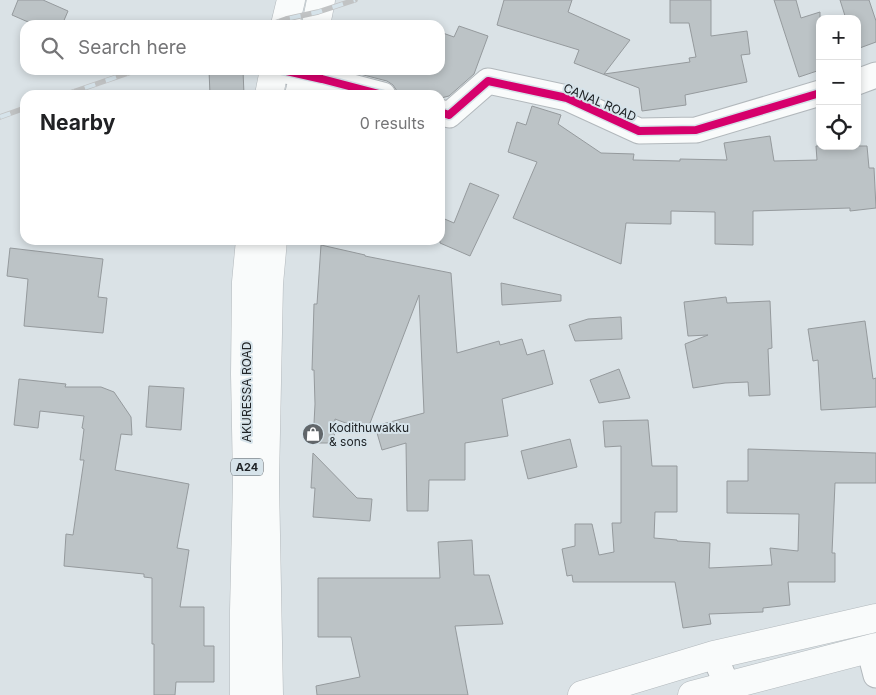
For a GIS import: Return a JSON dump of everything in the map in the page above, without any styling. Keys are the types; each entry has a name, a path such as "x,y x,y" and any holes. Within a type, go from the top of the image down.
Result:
{"highway":[{"path":"286,20 291,0"},
{"path":"317,20 321,0"},
{"path":"270,90 273,75"},
{"name":"AKURESSA ROAD","path":"244,695 247,480 245,355 246,282 250,245"},
{"name":"AKURESSA ROAD","path":"269,695 265,481 269,284 272,245"},
{"path":"582,695 714,655 876,618"},
{"path":"692,695 728,690 872,648"}],"street":[{"path":"861,81 876,75"},
{"path":"298,77 359,90"},
{"name":"CANAL ROAD","path":"445,113 449,114 488,81 567,98 639,131 696,130 816,95"},
{"path":"872,648 876,675"},
{"path":"714,655 728,690"}],"building":[{"path":"18,0 43,0 68,11 64,20 24,20 12,15"},
{"path":"504,0 572,0 568,12 630,40 604,74 690,62 689,58 696,57 689,23 670,23 670,0 711,0 711,36 747,31 750,54 741,55 747,82 685,95 686,105 642,111 639,88 574,63 579,50 497,25"},
{"path":"774,0 796,0 801,18 820,12 820,15 816,15 816,71 799,77"},
{"path":"840,0 869,0 876,21 876,42 861,48 861,15 845,15"},
{"path":"459,26 488,36 474,74 449,96 445,97 445,90 396,90 387,81 364,75 445,75 445,34 454,37"},
{"path":"209,75 243,75 244,90 210,90"},
{"path":"532,106 561,115 558,124 601,153 634,154 633,160 727,160 724,143 770,136 774,161 817,160 816,150 861,150 861,146 867,146 869,168 874,168 876,208 850,211 850,208 753,211 753,245 715,244 715,212 671,211 671,224 626,223 621,264 513,218 537,162 508,152 517,122 526,125"},
{"path":"470,183 499,195 470,256 445,245 445,219 454,223"},
{"path":"321,245 451,273 457,353 499,341 500,345 522,339 527,355 544,350 553,384 502,399 508,436 465,443 465,480 429,480 428,511 407,511 406,443 382,450 375,426 424,413 419,295 367,431 335,419 334,443 313,443 315,404 314,370 312,370 314,304 317,304"},
{"path":"10,248 103,259 98,297 107,298 103,333 24,326 28,279 7,276"},
{"path":"501,283 561,295 561,301 502,305"},
{"path":"726,297 727,303 770,301 772,348 768,349 770,395 749,396 748,382 725,383 693,388 685,344 708,335 688,336 684,302"},
{"path":"621,317 622,339 575,341 569,325 588,319"},
{"path":"865,321 873,379 876,378 876,407 821,410 818,360 813,361 808,329"},
{"path":"619,369 630,398 599,403 590,380"},
{"path":"19,379 66,384 65,387 101,387 114,392 131,417 132,435 121,434 115,470 189,484 177,548 189,550 180,607 204,607 204,646 214,646 214,682 176,682 175,695 154,695 152,578 144,577 144,574 64,566 66,534 73,535 84,460 80,460 84,416 40,411 38,428 14,425"},
{"path":"149,386 184,388 181,430 146,427"},
{"path":"648,420 652,466 677,466 677,512 655,512 654,538 710,543 709,568 772,565 770,548 798,551 799,514 727,513 727,481 748,481 748,449 876,453 876,483 835,483 832,553 835,553 835,582 788,582 790,605 763,608 763,612 709,614 711,624 683,628 675,582 573,582 572,575 567,576 562,549 575,546 575,524 592,524 599,555 614,552 612,523 621,523 621,446 605,447 603,421"},
{"path":"570,439 577,467 528,479 521,451"},
{"path":"313,453 357,498 372,499 370,521 313,517 315,488 311,488"},
{"path":"472,540 474,575 489,575 503,624 455,626 468,695 317,695 316,686 360,677 351,637 318,637 318,578 440,578 438,542"}],"railway":[{"path":"283,20 318,12 355,0"},
{"path":"79,90 122,75"},
{"path":"0,117 20,110"}],"cycle path":[{"path":"304,75 364,90"},
{"path":"445,114 449,115 488,81 567,98 639,131 696,130 816,94"}],"place":[{"name":"Kodithuwakku & sons","path":"313,434"}]}
